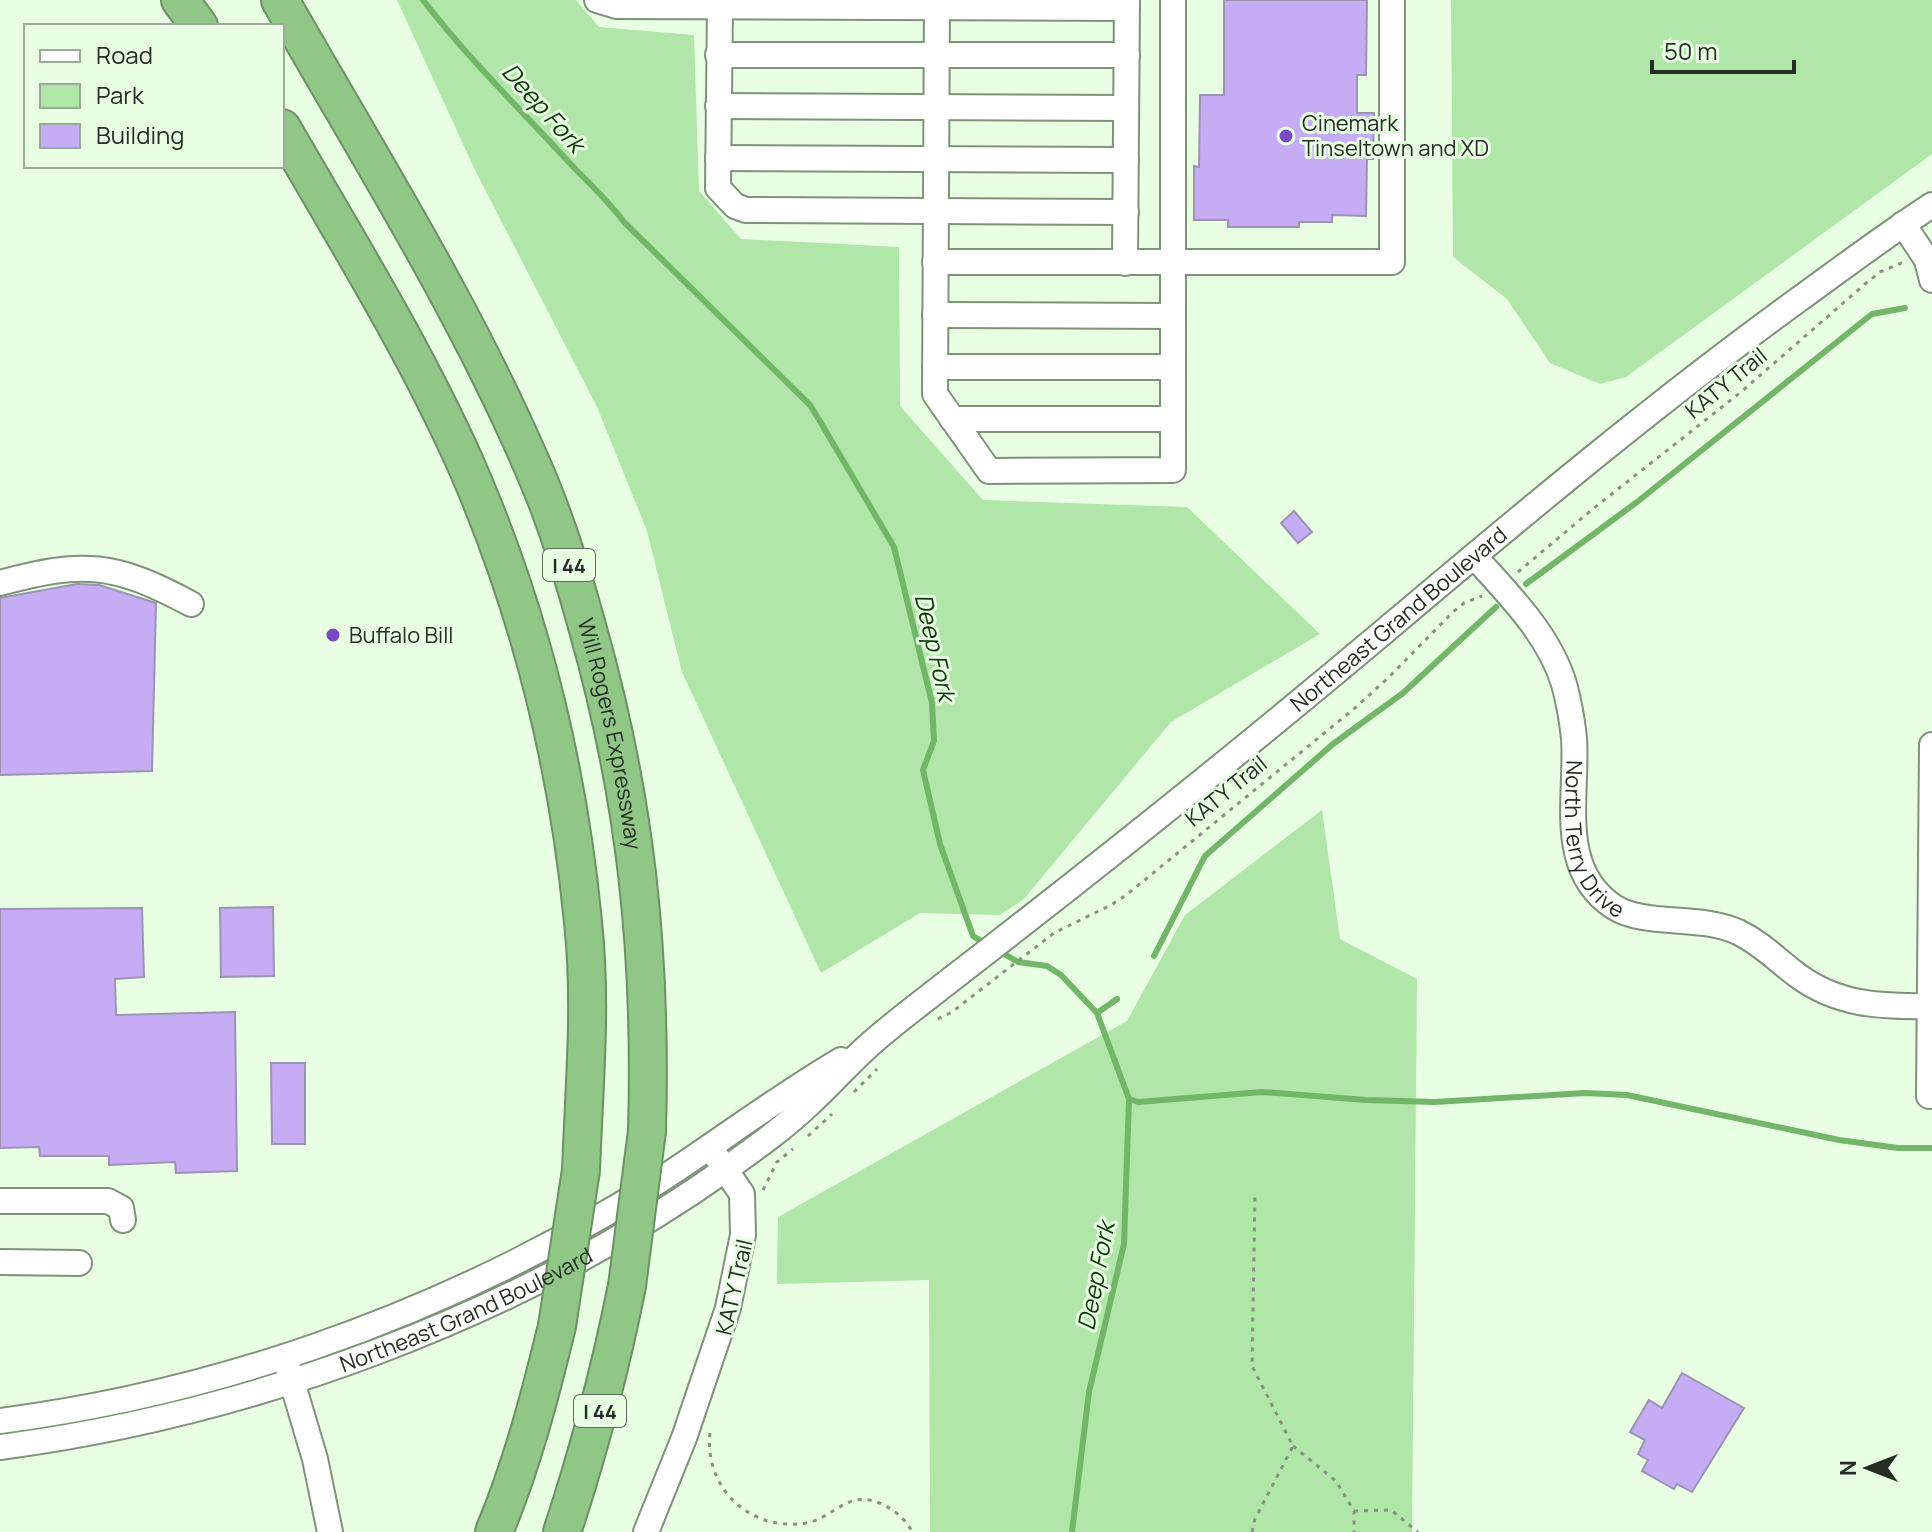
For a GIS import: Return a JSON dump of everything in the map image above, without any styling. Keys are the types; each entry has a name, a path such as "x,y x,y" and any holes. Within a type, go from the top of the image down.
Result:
{"highway":[{"path":"180,0 198,24"},
{"path":"209,0 223,24"},
{"name":"Will Rogers Expressway","path":"280,0 443,287 501,397 548,504 579,596 619,748 633,831 647,978 647,1131 627,1286 611,1368 592,1442 562,1532"},
{"path":"290,0 311,54"},
{"name":"I 44","path":"284,131 395,325 467,467 498,542 542,685 569,811 584,926 586,1026 581,1170 557,1326 538,1405 494,1532"},
{"path":"284,140 306,169"}],"street":[{"path":"597,0 617,6 1127,4 1125,263"},
{"path":"937,4 935,394 989,471 1173,470 1173,0"},
{"path":"935,262 1392,262 1392,0"},
{"path":"720,6 718,188 735,206 746,210 1126,212"},
{"path":"718,55 1127,55"},
{"path":"718,106 1126,108"},
{"path":"718,158 1126,160"},
{"name":"Northeast Grand Boulevard","path":"0,1447 175,1415 292,1381 382,1350 501,1298 601,1247 725,1169 878,1052 944,986 1235,756 1627,430 1757,330 1932,205"},
{"path":"1903,224 1922,253 1932,280"},
{"path":"935,315 1173,316"},
{"path":"935,367 1173,367"},
{"path":"952,419 1173,419"},
{"name":"North Terry Drive","path":"1474,556 1534,627 1563,681 1574,739 1573,823 1576,851 1583,873 1603,898 1615,908 1641,917 1707,922 1737,932 1754,940 1810,985 1845,1000 1866,1005 1929,1006"},
{"path":"0,583 53,569 105,569 149,581 191,604"},
{"path":"1929,1096 1932,745"},
{"name":"Northeast Grand Boulevard","path":"0,1421 82,1408 182,1386 284,1356 396,1316 525,1257 605,1214 711,1147 789,1090 878,1052"},
{"path":"646,1532 684,1438 728,1308 743,1235 742,1194 711,1147"},
{"path":"0,1201 108,1201 121,1208 123,1220"},
{"path":"0,1262 79,1263"},
{"path":"284,1356 322,1485 330,1532"}],"path":[{"name":"KATY Trail","path":"936,1020 952,1012 1054,933 1125,896 1355,708 1464,603 1490,594 1501,586 1741,392 1880,272 1922,253"},
{"path":"852,1094 878,1052"},
{"path":"762,1199 769,1174 777,1162 841,1105"},
{"path":"1255,1192 1252,1366 1293,1446 1336,1481 1354,1511 1354,1532"},
{"path":"710,1425 708,1448 723,1491 737,1507 758,1519 783,1525 808,1523 858,1500 886,1507 899,1515 912,1532"},
{"path":"1252,1532 1255,1519 1293,1446"},
{"path":"1354,1511 1391,1510 1418,1532"},
{"path":"783,1525 783,1532"}],"green space":[{"path":"397,0 576,0 599,27 694,35 699,191 741,239 899,247 900,406 983,500 1187,507 1320,634 1171,722 1023,900 999,915 920,913 821,973 682,672 647,531 597,407 474,168"},
{"path":"1451,0 1932,0 1932,154 1626,377 1600,384 1550,363 1507,299 1453,257"},
{"path":"1322,810 1340,939 1417,979 1412,1532 930,1532 929,1280 777,1284 778,1217 1127,1021 1185,915"}],"building":[{"name":"Cinemark Tinseltown and XD","path":"1224,0 1367,0 1366,75 1357,75 1357,113 1374,113 1373,159 1367,159 1366,216 1332,215 1332,222 1299,222 1299,227 1228,227 1228,220 1194,220 1194,166 1199,167 1200,95 1224,95"},
{"path":"1294,511 1312,532 1298,543 1281,523"},
{"path":"77,584 99,585 156,603 152,771 0,775 0,598"},
{"path":"273,907 274,976 221,977 220,908"},
{"path":"142,908 144,977 115,979 116,1015 235,1012 237,1171 176,1173 175,1162 109,1165 109,1156 40,1156 39,1147 0,1148 0,909"},
{"path":"271,1063 305,1063 305,1144 272,1144"},
{"path":"1682,1373 1744,1408 1692,1492 1677,1484 1674,1489 1642,1471 1648,1460 1638,1454 1645,1440 1630,1432 1649,1400 1662,1408"}],"waterway":[{"name":"Deep Fork","path":"423,0 474,61 624,222 810,405 821,423 894,547 932,703 934,741 923,770 940,844 973,936 986,944"},
{"path":"1526,584 1637,502 1872,314 1905,308"},
{"path":"1154,956 1205,856 1333,744 1403,693 1496,607"},
{"name":"Deep Fork","path":"999,951 1018,962 1047,966 1061,975 1097,1013 1129,1099 1124,1244 1089,1392 1072,1532"},
{"path":"1097,1013 1117,999"},
{"path":"1129,1099 1138,1102 1262,1092 1435,1102 1585,1093 1627,1095 1839,1140 1898,1148 1932,1148"}],"place":[{"name":"Cinemark Tinseltown and XD","path":"1286,136"},
{"name":"Buffalo Bill","path":"333,635"}]}
